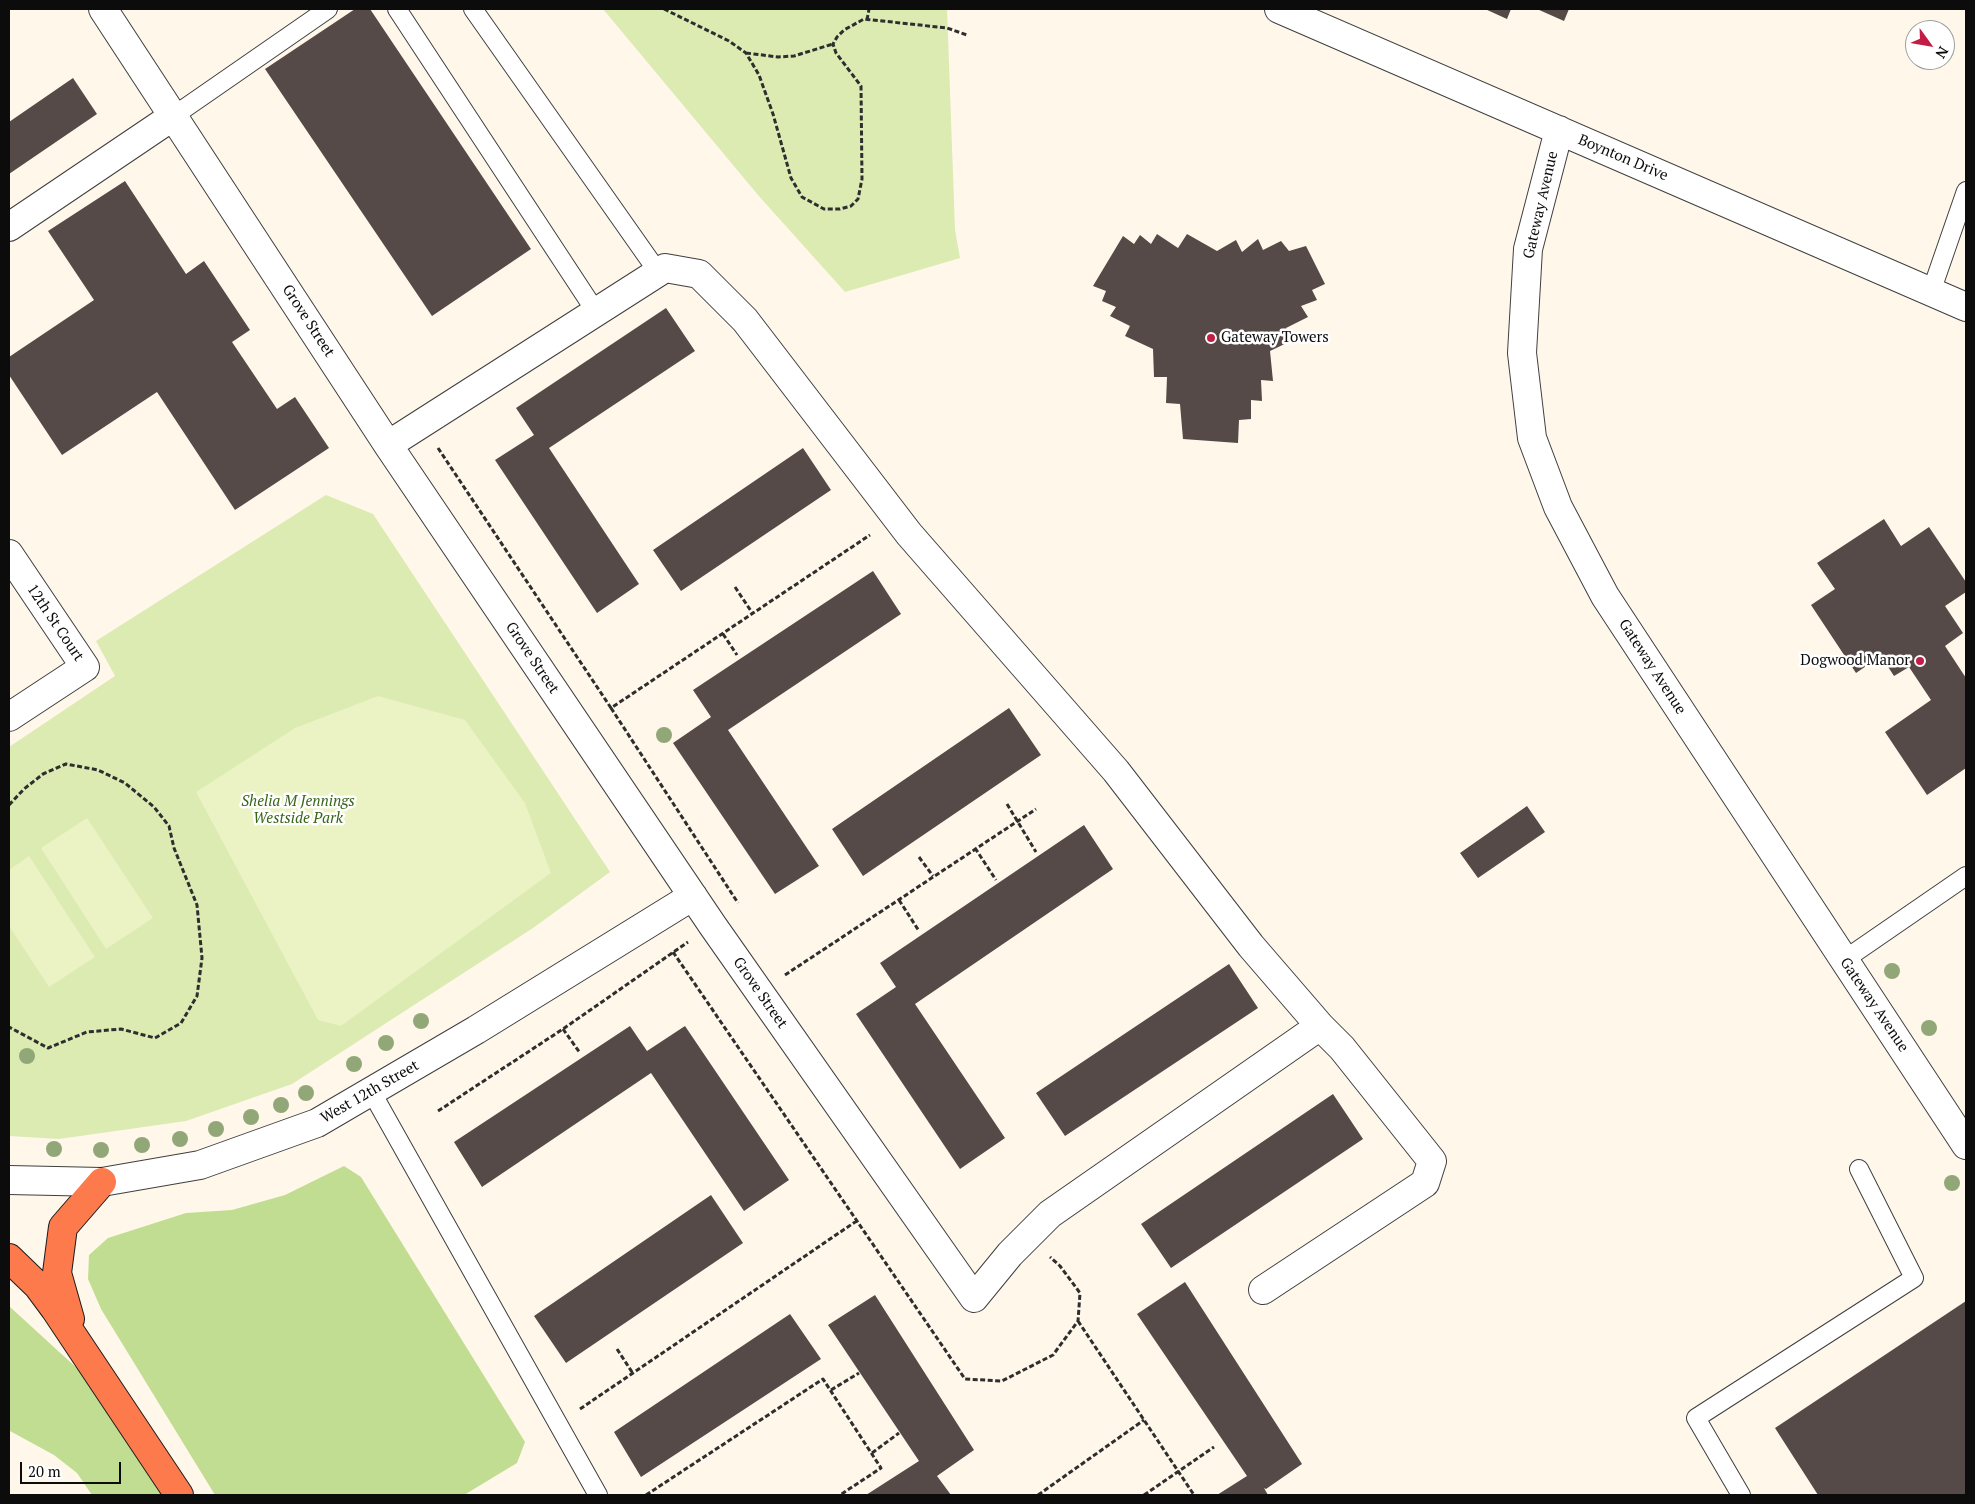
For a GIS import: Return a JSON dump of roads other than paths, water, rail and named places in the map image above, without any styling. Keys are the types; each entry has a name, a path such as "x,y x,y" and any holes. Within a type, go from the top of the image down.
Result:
{"highway":[{"path":"77,1341 57,1272 63,1227 102,1182"},
{"path":"9,1258 38,1286 77,1341 179,1495"}],"street":[{"name":"Grove Street","path":"104,9 175,115 388,445 713,926 974,1298 1010,1254 1050,1214 1320,1026"},
{"name":"Boynton Drive","path":"1279,9 1966,307"},
{"path":"9,227 175,115"},
{"name":"Gateway Avenue","path":"1559,130 1528,249 1522,353 1532,438 1558,507 1605,596 1966,1142"},
{"path":"388,445 665,268 698,274 745,320 909,534 1116,771 1251,946 1320,1026 1342,1048 1432,1161 1425,1183 1263,1290"},
{"name":"12th St Court","path":"9,554 85,666 9,717"},
{"name":"West 12th Street","path":"9,1180 102,1182 200,1164 317,1123 693,896"}],"lane":[{"path":"175,115 328,9"},
{"path":"397,9 596,312"},
{"path":"473,9 658,272"},
{"path":"1931,292 1966,190"},
{"path":"1844,960 1966,876"},
{"path":"371,1091 598,1495"},
{"path":"1742,1495 1696,1418 1914,1278 1859,1169"}],"place":[{"name":"Gateway Towers","path":"1211,338"},
{"name":"Dogwood Manor","path":"1920,661"}],"park label":[{"name":"Shelia M Jennings Westside Park","path":"298,810"}]}
